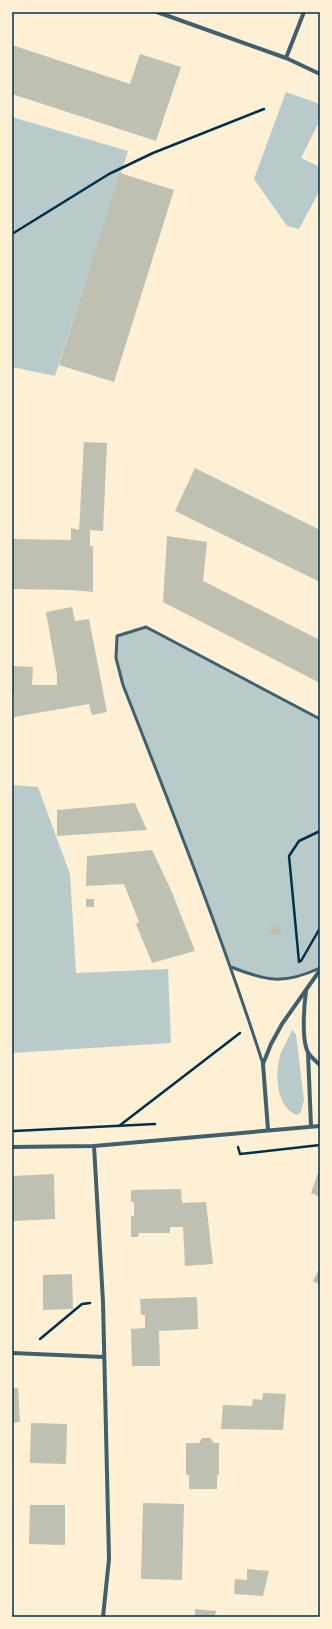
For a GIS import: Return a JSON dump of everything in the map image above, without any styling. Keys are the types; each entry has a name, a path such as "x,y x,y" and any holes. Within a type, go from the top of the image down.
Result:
{"street":[{"path":"157,12 286,58 320,74"},
{"path":"286,58 304,12"},
{"path":"268,1130 264,1064 271,1044 282,1024 320,969"},
{"path":"306,991 304,1026 308,1053 311,1126"},
{"path":"308,1053 320,1065"},
{"path":"12,1147 94,1146 320,1126"},
{"path":"94,1146 104,1357 109,1559 103,1617"},
{"path":"12,1353 104,1357"}],"lane":[{"path":"264,1064 231,967 187,847 122,685 116,658 117,636 146,627 320,720"},
{"path":"231,967 270,980 282,980 305,975 320,969"}],"path":[{"path":"12,234 109,174 153,153 264,109"},
{"path":"320,832 299,840 289,856 299,965 320,928"},
{"path":"12,1131 118,1127 251,1024"},
{"path":"240,1154 320,1145"},
{"path":"22,1354 82,1304 102,1302"}],"shaded area":[{"path":"286,92 320,104 320,120 301,158 320,167 320,190 299,229 287,226 254,179"},
{"path":"12,117 128,151 55,376 12,367"},
{"path":"146,627 320,719 320,968 305,975 270,980 231,967 123,685 116,658 117,636"},
{"path":"12,785 38,787 70,874 76,973 168,969 171,1043 12,1053"},
{"path":"292,1030 296,1034 304,1100 301,1112 297,1115 290,1111 285,1105 278,1088 277,1079 281,1053"}],"building":[{"path":"12,45 130,84 140,54 181,67 156,141 12,94"},
{"path":"120,173 174,190 114,382 59,365"},
{"path":"84,442 107,443 103,531 90,530 90,546 93,546 93,592 72,590 13,589 12,539 71,540 71,528 79,530"},
{"path":"195,468 320,530 320,582 175,511"},
{"path":"167,536 207,542 203,581 320,640 320,683 163,602"},
{"path":"72,607 75,621 89,619 107,712 92,715 89,704 14,717 12,666 33,667 32,685 57,685 57,675 46,612"},
{"path":"135,803 147,830 57,836 57,810"},
{"path":"152,850 171,890 195,951 152,963 136,924 139,922 124,884 86,886 87,856"},
{"path":"86,899 94,899 94,907 86,907"},
{"path":"269,927 281,927 281,935 269,934"},
{"path":"318,1173 320,1174 320,1197 311,1193"},
{"path":"54,1174 55,1219 12,1221 12,1176"},
{"path":"181,1189 182,1203 206,1202 213,1264 185,1266 183,1227 170,1227 170,1233 139,1233 138,1237 131,1237 131,1216 134,1216 134,1202 131,1202 131,1190"},
{"path":"320,1267 320,1285 313,1281"},
{"path":"72,1274 73,1309 43,1310 43,1275"},
{"path":"197,1297 198,1329 159,1331 160,1366 132,1366 131,1329 145,1328 145,1315 141,1315 140,1299"},
{"path":"12,1388 18,1388 20,1422 12,1423"},
{"path":"263,1393 286,1394 283,1430 221,1429 223,1405 252,1406 253,1399 262,1400"},
{"path":"31,1423 67,1424 66,1464 30,1463"},
{"path":"202,1438 210,1438 214,1443 219,1443 219,1475 217,1475 217,1489 189,1489 189,1475 186,1475 186,1443 199,1443"},
{"path":"143,1503 184,1504 182,1580 141,1579"},
{"path":"30,1505 65,1505 65,1545 29,1544"},
{"path":"247,1569 269,1571 263,1596 234,1594 235,1579 247,1580"},
{"path":"195,1609 216,1611 215,1617 195,1617"}]}
